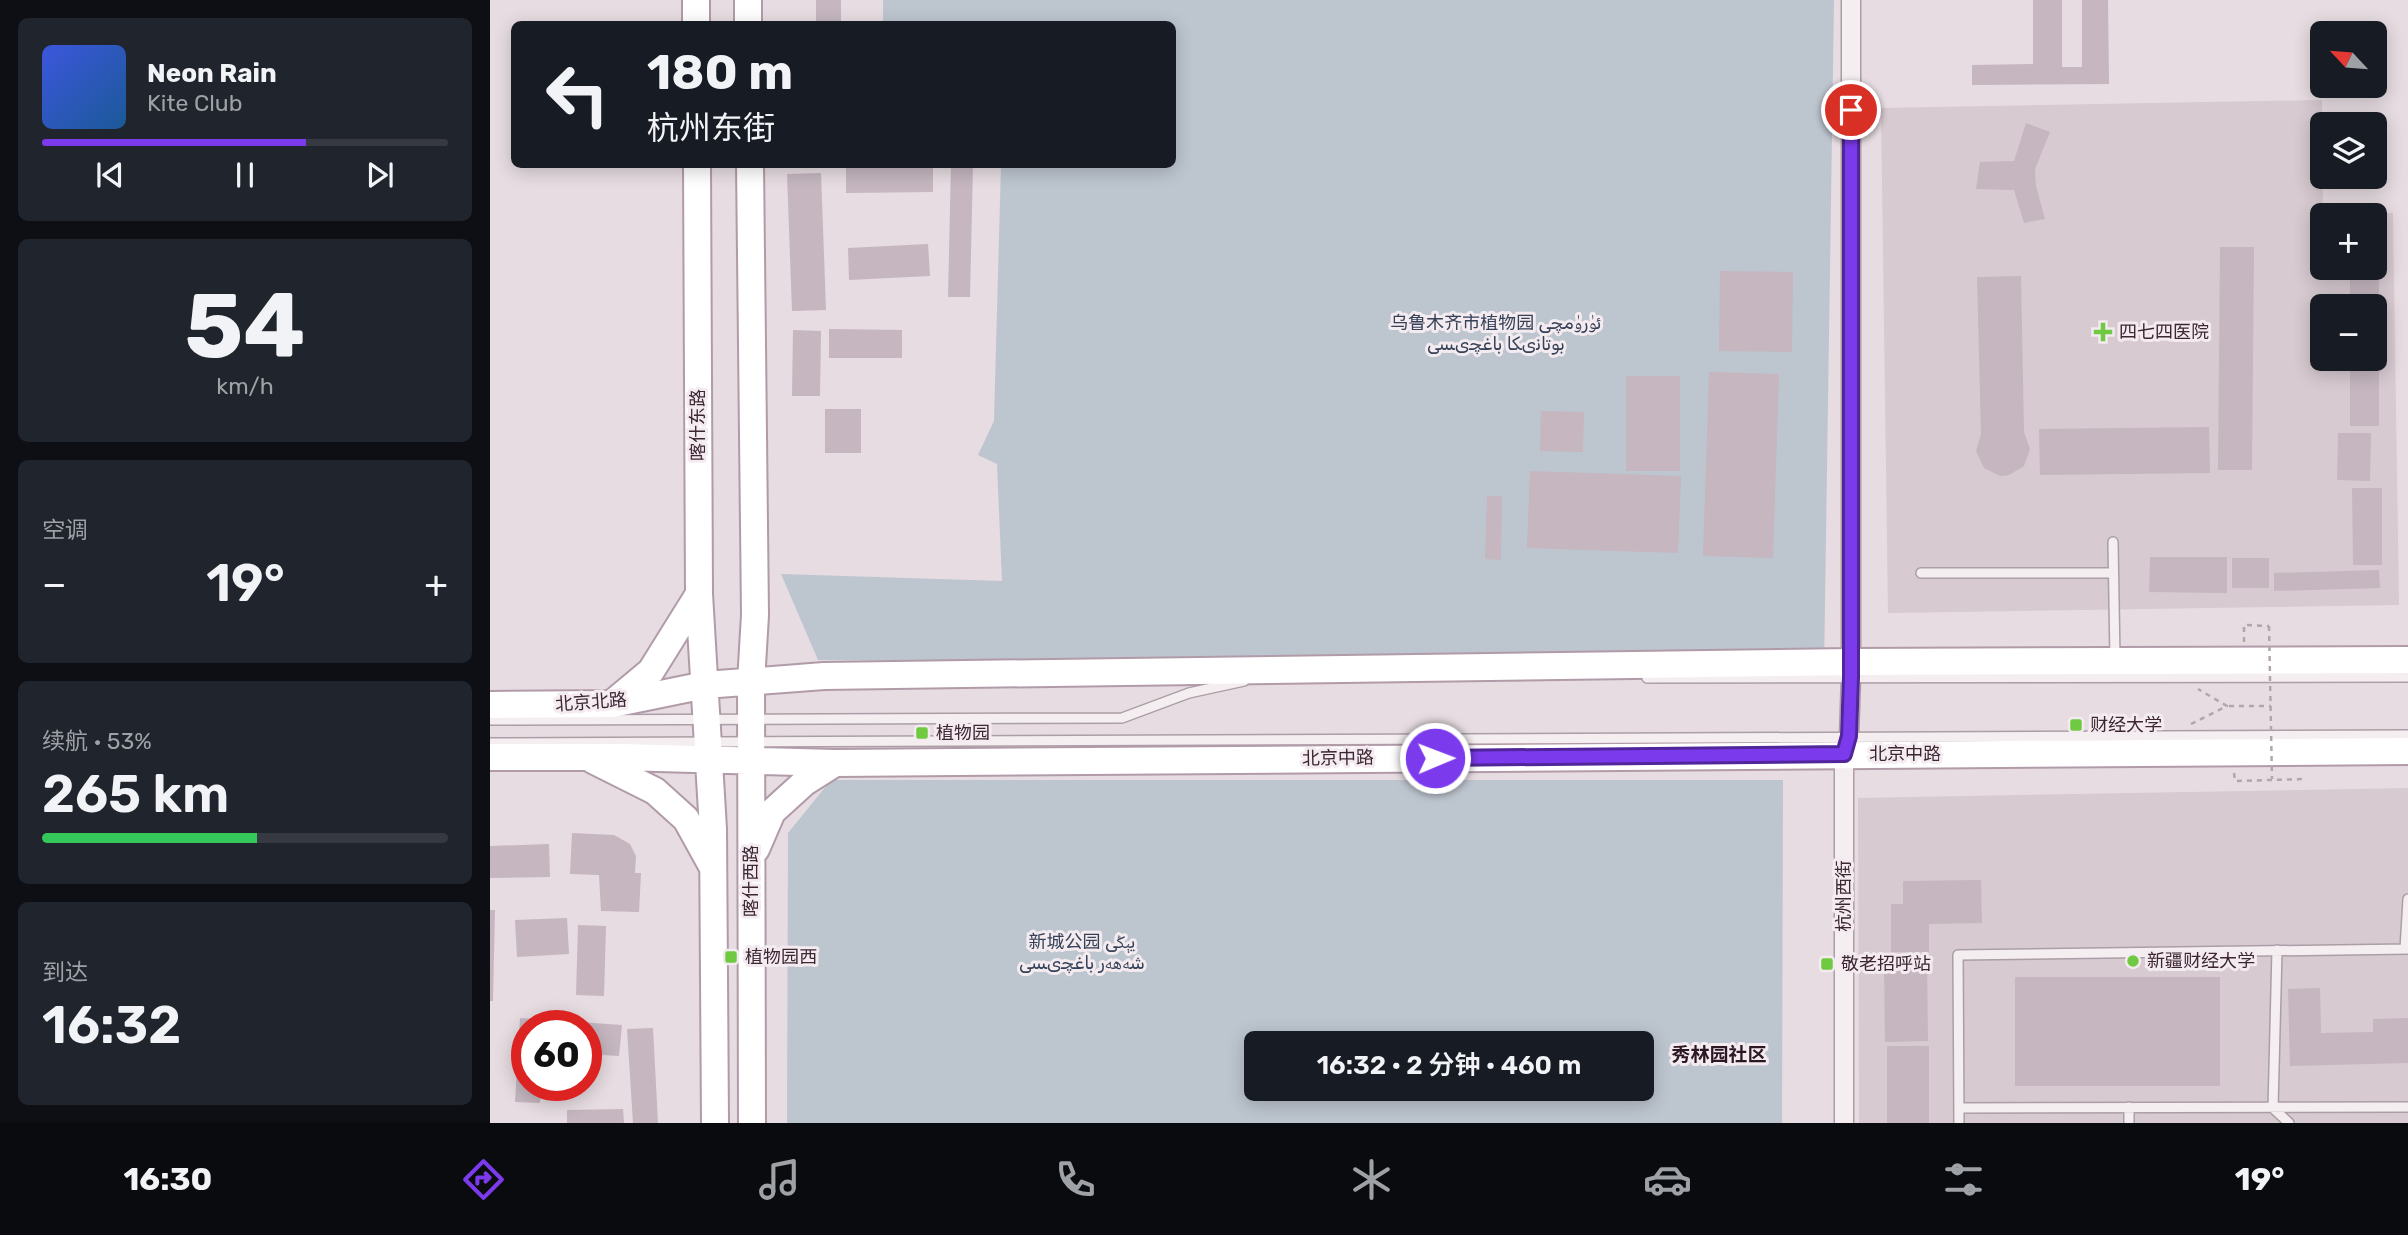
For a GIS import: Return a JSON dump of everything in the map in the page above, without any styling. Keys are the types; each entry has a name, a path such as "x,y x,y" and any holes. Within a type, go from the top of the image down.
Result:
{"main road":[{"path":"696,0 696,21"},
{"path":"748,0 748,21"},
{"name":"喀什东路","path":"697,168 699,594 705,685"},
{"path":"750,168 755,615 741,682 824,676 1851,669 2115,661 2408,660"},
{"path":"612,704 651,671 699,594"},
{"name":"北京北路","path":"490,705 612,704 705,685 741,682"},
{"name":"喀什西路","path":"715,1123 713,868 729,743 741,682"},
{"name":"喀什西路","path":"705,685 729,743 751,860 752,1123"},
{"path":"490,757 589,758 729,743"},
{"name":"北京中路","path":"729,743 835,763 1847,745 2408,751"},
{"path":"589,758 655,791 686,819 713,868"},
{"path":"751,860 772,812 805,782 835,763"}],"street":[{"name":"杭州西街","path":"1844,1123 1847,745 1851,669 1851,0"}],"lane":[{"path":"2113,542 2115,661"},
{"path":"1922,573 2113,573"},
{"path":"1643,678 1851,669 2408,677"},
{"path":"490,720 729,743 1122,718 1189,693 1247,680 1378,679"},
{"path":"490,743 1847,745 2408,735"},
{"path":"1959,1123 1958,955 2407,949 2408,899"},
{"path":"2277,950 2273,1108 2289,1123"},
{"path":"2129,1107 2129,1123"},
{"path":"1959,1108 2408,1107"}],"path":[{"path":"2246,625 2269,626 2272,779"},
{"path":"2190,684 2227,706"},
{"path":"2188,725 2227,706 2271,706"},
{"path":"2235,781 2306,779"}],"shaded area":[{"name":"四七四医院","path":"2322,100 2322,112 2310,112 2310,189 2323,189 2323,203 2310,203 2310,280 2387,280 2387,213 2393,213 2399,605 1888,613 1881,108"},
{"name":"新疆财经大学","path":"2408,788 2408,1123 1859,1123 1858,798"}],"green space":[{"name":"乌鲁木齐市植物园 ئۈرۈمچى بوتانىكا باغچىسى","path":"883,0 1834,0 1824,669 818,660 781,574 1002,581 997,464 978,455 994,421 1001,168 1176,168 1176,21 883,21"},
{"name":"新城公园 يېڭى شەھەر باغچىسى","path":"831,780 1783,780 1782,1123 787,1123 788,833"}],"building":[{"path":"816,0 841,0 841,21 816,21"},
{"path":"2033,0 2062,0 2062,67 2082,67 2082,0 2108,0 2109,84 1972,85 1972,65 2033,64"},
{"path":"2026,123 2050,132 2035,169 2036,186 2045,219 2024,223 2014,190 1976,189 1980,162 2014,161"},
{"path":"846,168 933,168 933,192 846,193"},
{"path":"951,168 973,168 970,297 948,297"},
{"path":"821,173 826,310 792,311 787,174"},
{"path":"928,244 930,276 849,280 848,248"},
{"path":"2220,247 2254,247 2252,470 2218,470"},
{"path":"1720,271 1793,272 1792,352 1719,351"},
{"path":"2021,276 2024,432 2030,449 2024,466 2009,475 2000,476 1984,468 1976,451 1981,434 1977,277"},
{"path":"2350,280 2379,280 2379,294 2350,294"},
{"path":"829,329 902,330 902,358 829,358"},
{"path":"793,330 821,331 820,396 792,396"},
{"path":"2350,371 2379,371 2379,426 2350,426"},
{"path":"1709,372 1779,374 1773,558 1703,556"},
{"path":"1626,376 1680,376 1680,471 1626,471"},
{"path":"825,409 861,409 861,453 825,453"},
{"path":"1541,411 1584,412 1583,452 1540,451"},
{"path":"2209,427 2210,473 2040,475 2039,429"},
{"path":"2338,433 2371,433 2370,481 2337,480"},
{"path":"1530,471 1681,476 1678,553 1527,548"},
{"path":"2352,488 2382,488 2382,565 2353,565"},
{"path":"1487,496 1502,496 1501,560 1485,559"},
{"path":"2150,557 2227,557 2227,593 2149,592"},
{"path":"2232,558 2269,558 2269,588 2232,588"},
{"path":"2379,570 2380,588 2274,591 2274,573"},
{"path":"572,833 614,835 630,844 636,856 635,873 641,873 639,912 601,911 599,875 570,874"},
{"path":"549,844 550,877 490,878 490,846"},
{"path":"1981,880 1982,923 1929,924 1929,952 1891,952 1891,904 1903,904 1903,881"},
{"path":"490,910 495,910 493,1001 490,1001"},
{"path":"567,918 569,954 517,957 515,920"},
{"path":"578,925 606,926 604,996 576,995"},
{"path":"1927,959 1928,1041 1885,1042 1884,960"},
{"path":"2015,977 2220,977 2220,1086 2015,1086"},
{"path":"2320,988 2321,1033 2373,1032 2373,1019 2408,1018 2408,1063 2290,1066 2288,989"},
{"path":"602,1024 622,1025 619,1056 602,1055"},
{"path":"653,1028 658,1123 633,1123 627,1029"},
{"path":"1887,1046 1929,1046 1929,1123 1887,1123"},
{"path":"515,1101 540,1101 540,1103"},
{"path":"623,1109 624,1123 567,1123 567,1110"}],"place":[{"name":"四七四医院","path":"2103,332"},
{"name":"财经大学","path":"2076,725"},
{"name":"植物园","path":"922,733"},
{"name":"植物园西","path":"731,957"},
{"name":"新疆财经大学","path":"2133,961"},
{"name":"敬老招呼站","path":"1827,964"}],"district":[{"name":"秀林园社区","path":"1719,1054"}],"route":[{"path":"1435,758 1844,754 1849,736 1851,677 1851,110"}]}
